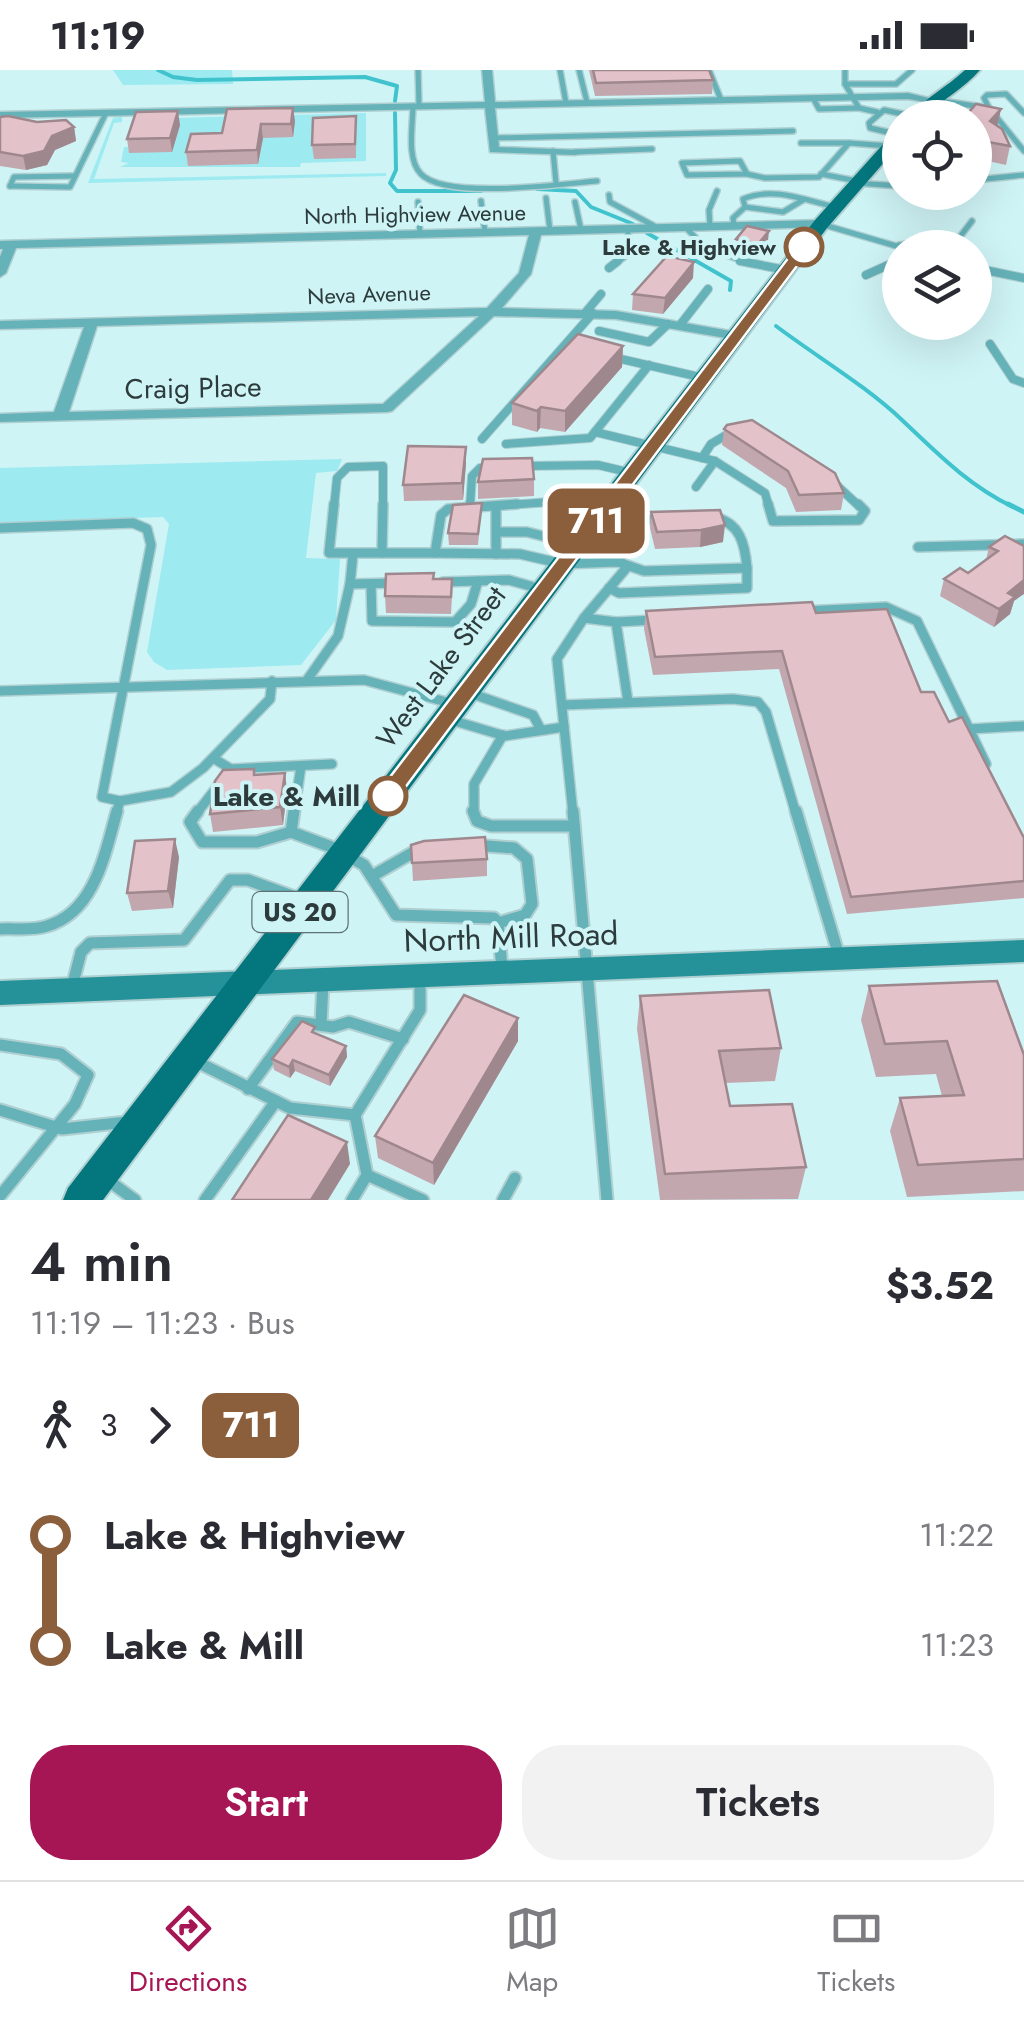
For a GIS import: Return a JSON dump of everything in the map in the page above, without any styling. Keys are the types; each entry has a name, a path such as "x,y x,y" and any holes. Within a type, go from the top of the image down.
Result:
{"main road":[{"path":"950,70 931,90 932,100 948,94 972,70"},
{"name":"West Lake Street","path":"91,1188 786,270 882,153"}],"street":[{"path":"487,70 494,150 575,152"},
{"path":"0,115 813,98 932,100"},
{"name":"North Highview Avenue","path":"5,245 822,224"},
{"path":"492,311 530,266 543,231"},
{"path":"0,273 5,245"},
{"name":"Neva Avenue","path":"0,325 492,311 589,313 737,336"},
{"name":"Craig Place","path":"0,418 387,408 492,311"},
{"path":"60,416 92,322"},
{"name":"North Mill Road","path":"0,993 1024,951"}],"lane":[{"path":"418,70 414,162 431,182 465,186 597,181"},
{"path":"560,70 566,103"},
{"path":"579,70 587,102"},
{"path":"709,70 721,100"},
{"path":"844,70 845,84 860,108"},
{"path":"845,84 896,84 911,72"},
{"path":"985,100 987,95 1006,94 1024,113"},
{"path":"813,98 819,109 882,111"},
{"path":"878,112 869,124 882,133"},
{"path":"992,112 1024,150"},
{"path":"10,186 14,177 74,176 83,153 97,139 106,113"},
{"path":"493,138 793,131"},
{"path":"801,143 882,139"},
{"path":"747,174 740,160 682,163 687,176 819,177 849,142"},
{"path":"575,152 652,150"},
{"path":"553,151 556,183"},
{"path":"821,174 882,184"},
{"path":"992,178 1024,175"},
{"path":"710,226 709,210 717,191"},
{"path":"745,207 743,199 752,194 835,207"},
{"path":"608,195 610,202 658,228"},
{"path":"543,231 546,198"},
{"path":"745,207 780,214 792,212 803,200"},
{"path":"481,201 485,232"},
{"path":"418,202 420,234"},
{"path":"575,202 581,230"},
{"path":"734,226 733,218 745,207"},
{"path":"964,230 972,220"},
{"path":"822,224 882,241"},
{"path":"685,227 694,242 712,252 786,270"},
{"path":"610,268 632,251 627,229"},
{"path":"866,274 882,267"},
{"path":"992,271 1024,278"},
{"path":"599,331 649,342 674,325 708,289"},
{"path":"482,439 601,294"},
{"path":"990,344 1013,379 1024,384"},
{"path":"604,355 705,378"},
{"path":"506,444 590,438 649,366"},
{"path":"702,458 721,435 742,427"},
{"path":"595,432 715,461 765,493 773,522 859,520 866,511 824,475"},
{"path":"696,487 715,461"},
{"path":"515,467 598,465 632,474"},
{"path":"382,553 383,466 348,467 337,478 329,553 570,554 644,571 747,568"},
{"path":"470,509 472,476 480,468 498,468"},
{"path":"435,553 441,515 448,509 496,509 564,501 599,517 680,518"},
{"path":"496,509 496,554"},
{"path":"608,588 619,593 748,588 736,526 726,518 698,518"},
{"path":"607,1200 589,968 557,660 623,564 644,520"},
{"path":"0,528 134,523 146,529 151,544 102,797 120,801 171,792 213,758 270,699 272,681"},
{"path":"497,532 527,532 570,554"},
{"path":"918,546 1024,544"},
{"path":"307,680 338,636 353,554"},
{"path":"424,582 510,580 544,590"},
{"path":"371,584 372,621 434,622 462,618 478,589 478,581"},
{"path":"350,584 407,583"},
{"path":"789,612 886,607 917,621 992,778"},
{"path":"584,618 616,622 674,618"},
{"path":"616,622 628,702"},
{"path":"0,691 364,680 457,705 533,714 540,728"},
{"path":"562,705 733,699 758,702 766,712 840,958"},
{"path":"457,705 503,735 564,727"},
{"path":"969,729 1024,726"},
{"path":"503,735 474,780 470,807 477,821 491,826 574,826"},
{"path":"213,758 230,769 332,764"},
{"path":"291,832 302,766"},
{"path":"230,769 190,822 202,842 257,842 291,832 345,852 374,874 383,902 396,914 494,918 498,924 502,972"},
{"path":"0,929 49,926 88,898 120,801"},
{"path":"463,845 514,848 527,860 532,904 525,915 498,924"},
{"path":"374,874 423,847"},
{"path":"72,990 81,952 90,944 184,940 230,880 248,880 308,902"},
{"path":"352,1200 367,1174 356,1115 420,1010 420,975"},
{"path":"321,1024 324,979"},
{"path":"248,1089 292,1026 321,1024 333,1028 349,1022 403,1039"},
{"path":"0,1045 28,1045 84,1067 88,1075 82,1094 60,1130 0,1196"},
{"path":"190,1058 290,1108 356,1115"},
{"path":"204,1200 276,1101"},
{"path":"0,1110 36,1126 60,1130 94,1130 144,1118"},
{"path":"367,1174 424,1200"},
{"path":"504,1200 515,1178"},
{"path":"91,1188 135,1200"}],"shaded area":[{"path":"113,70 232,70 233,84 123,85"},
{"path":"366,113 366,161 301,163 300,167 120,167 129,163 121,162 124,147 132,147 134,119"},
{"path":"122,116 122,122 114,123 94,179 386,176 88,183 113,118"},
{"path":"342,459 337,471 316,473 306,558 340,559 336,620 301,665 167,670 154,662 147,652 169,524 163,517 0,523 0,468"}],"building":[{"path":"593,70 709,70 713,80 596,83"},
{"path":"293,108 291,124 261,124 257,150 186,152 191,134 222,133 227,109"},
{"path":"178,111 170,138 127,139 136,112"},
{"path":"356,116 355,144 312,145 313,118"},
{"path":"0,117 37,122 66,120 74,127 52,136 44,151 23,156 0,152"},
{"path":"992,122 1002,129 1010,146 992,143"},
{"path":"747,226 769,231 758,244 736,239"},
{"path":"667,256 694,262 665,298 633,294"},
{"path":"578,334 623,346 565,411 541,407 537,411 512,403"},
{"path":"752,420 835,473 844,493 799,495 788,471 724,429"},
{"path":"408,446 466,447 462,483 403,485"},
{"path":"532,458 534,479 478,482 483,459"},
{"path":"482,503 478,534 448,533 453,505"},
{"path":"720,510 725,525 657,532 651,512"},
{"path":"1005,536 1024,546 1024,580 1008,593 1015,597 999,609 944,579 960,568 968,573 998,551 989,547"},
{"path":"434,573 433,579 452,579 451,597 385,596 386,574"},
{"path":"812,602 816,613 887,609 921,692 934,692 949,722 962,717 1024,838 1024,881 851,897 782,651 655,657 646,611"},
{"path":"254,769 254,775 285,773 280,807 210,814 215,781 223,770"},
{"path":"485,837 487,859 412,863 411,845"},
{"path":"175,839 168,891 127,893 135,841"},
{"path":"997,981 1024,1055 1024,1159 918,1165 900,1098 964,1095 947,1041 885,1044 869,986"},
{"path":"769,990 781,1048 719,1051 730,1106 792,1104 806,1167 665,1174 640,996"},
{"path":"464,995 518,1018 433,1163 375,1136"},
{"path":"302,1021 315,1027 312,1032 346,1046 329,1075 293,1060 289,1067 272,1059"},
{"path":"288,1115 347,1142 311,1200 232,1200"}],"waterway":[{"path":"158,70 173,77 197,80 365,77 397,86 395,101"},
{"path":"395,113 396,170 390,183 397,191 481,191"},
{"path":"537,189 576,191 591,207 633,224"},
{"path":"647,233 731,281 730,290"},
{"path":"776,326 872,395 968,479 1013,507"},
{"path":"1008,504 1024,512"}],"bus line":[{"name":"711","path":"388,796 804,247"}],"place":[{"name":"Lake & Highview","path":"804,247"},
{"name":"Lake & Mill","path":"388,796"}]}
